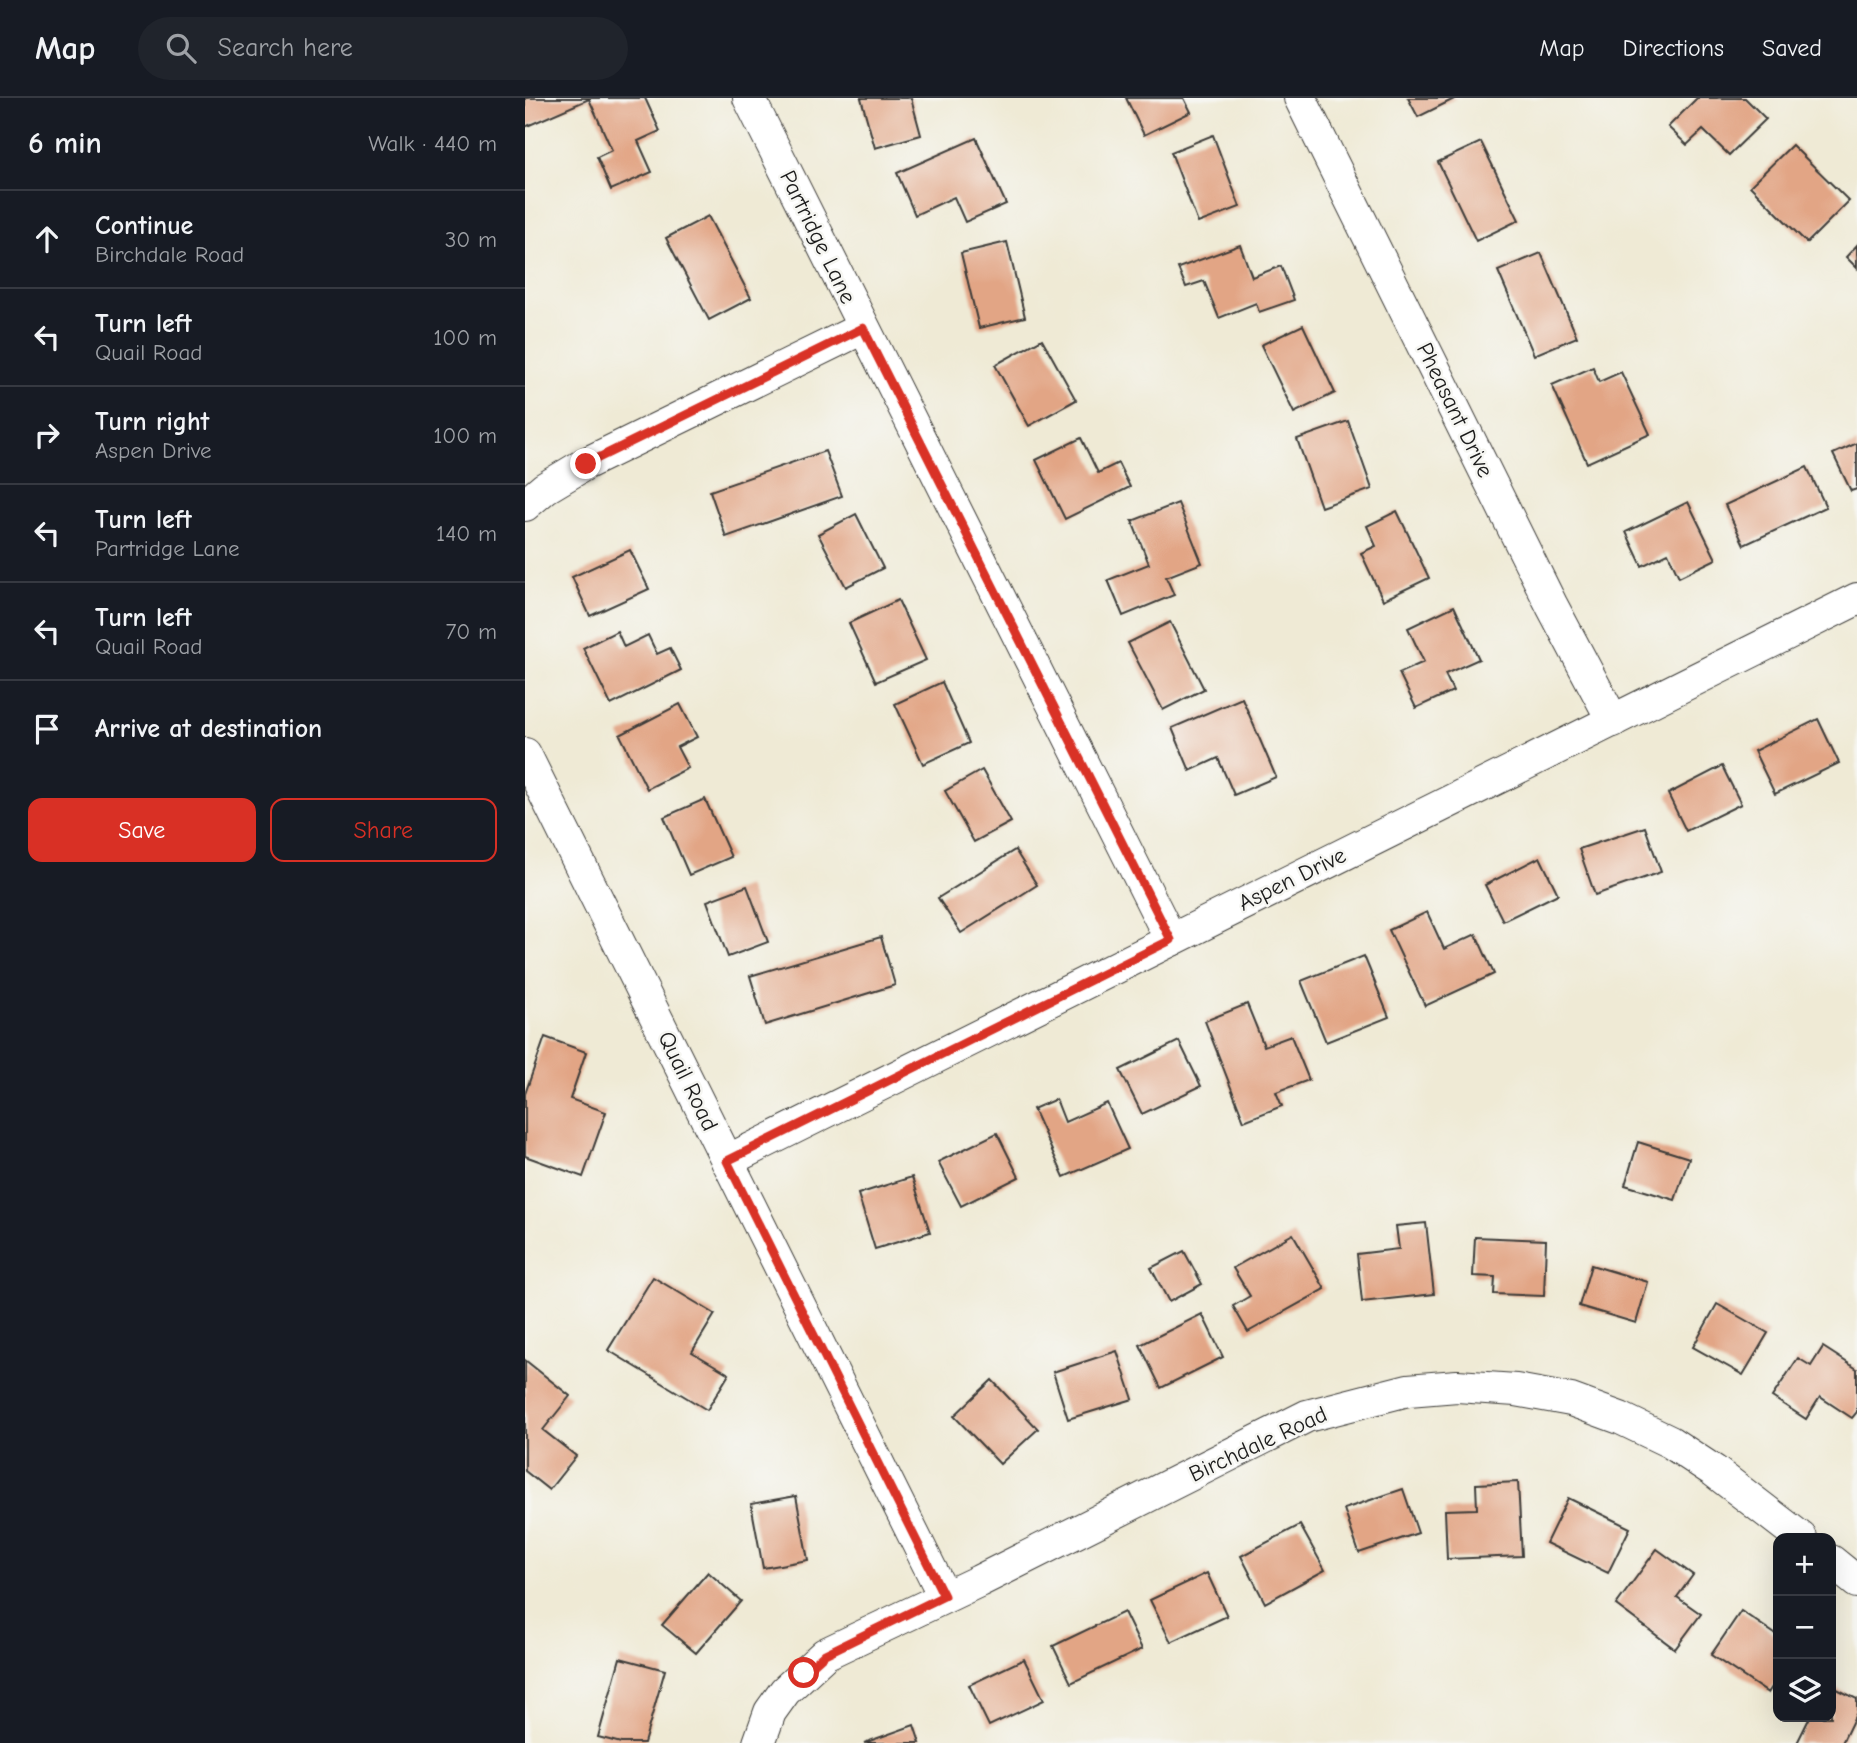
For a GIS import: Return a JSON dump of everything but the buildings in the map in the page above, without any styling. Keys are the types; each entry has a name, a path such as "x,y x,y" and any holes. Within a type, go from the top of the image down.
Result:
{"street":[{"name":"Partridge Lane","path":"749,98 1171,940"},
{"name":"Pheasant Drive","path":"1300,98 1552,606 1613,721"},
{"path":"525,505 545,488 586,464 863,328"},
{"name":"Aspen Drive","path":"727,1161 1857,599"},
{"name":"Quail Road","path":"525,754 944,1596"},
{"name":"Birchdale Road","path":"759,1743 769,1712 785,1691 825,1654 1307,1416 1408,1390 1457,1386 1516,1390 1571,1401 1620,1418 1669,1442 1714,1471 1795,1533"},
{"path":"1836,1565 1857,1582"}],"route":[{"path":"586,464 863,328 1171,940 727,1161 944,1596 825,1654 804,1673"}]}
